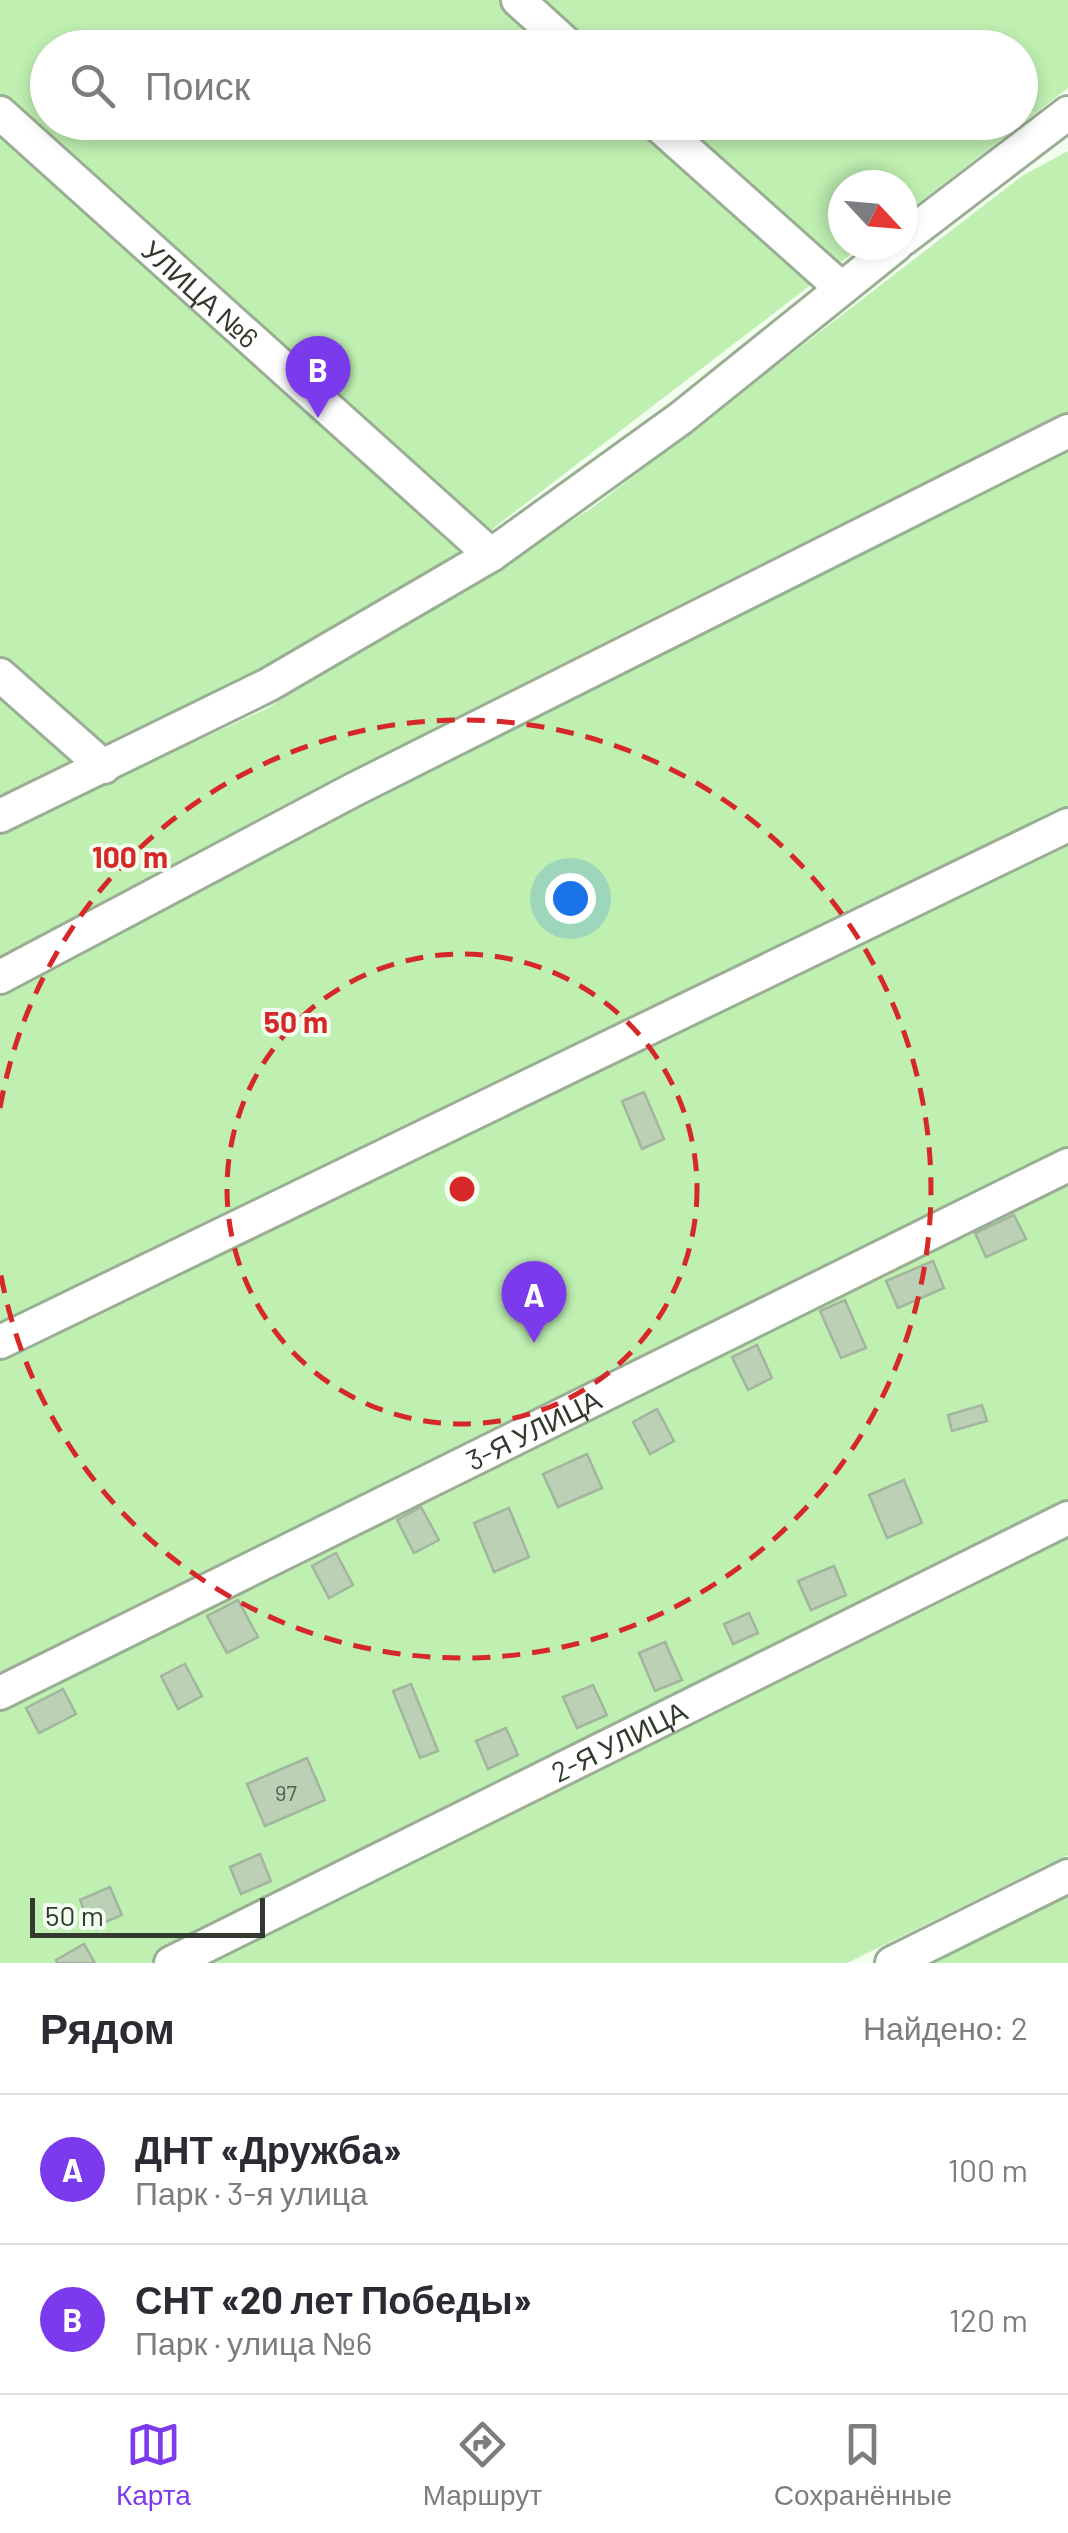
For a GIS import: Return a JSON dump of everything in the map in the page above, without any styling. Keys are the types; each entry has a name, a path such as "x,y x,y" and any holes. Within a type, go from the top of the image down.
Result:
{"street":[{"path":"518,0 551,30"},
{"name":"УЛИЦА №6","path":"0,113 491,555"},
{"path":"1038,137 1068,114"},
{"path":"675,140 841,288"},
{"path":"918,228 1034,140"},
{"path":"0,816 268,686 491,555 681,418 877,260"},
{"path":"0,976 353,790 1068,431"},
{"path":"0,675 104,767"},
{"path":"0,1342 1068,825"},
{"name":"3-Я УЛИЦА","path":"0,1693 1068,1165"},
{"name":"2-Я УЛИЦА","path":"171,1963 1068,1518"},
{"path":"892,1963 1068,1876"}],"green space":[{"path":"0,0 1068,0 1068,88 1038,111 1038,30 30,30 30,140 1000,140 918,203 918,170 828,170 828,260 843,260 410,592 184,711 0,797"},
{"path":"1068,151 1068,1855 847,1963 0,1963 0,832 266,709 592,508 1022,176"},
{"path":"1068,1895 1068,1963 931,1963"}],"building":[{"path":"644,1092 664,1139 642,1149 622,1101"},
{"path":"1014,1215 1026,1239 986,1257 975,1233"},
{"path":"933,1261 944,1288 898,1308 886,1281"},
{"path":"845,1300 866,1348 841,1358 820,1311"},
{"path":"757,1345 772,1378 748,1390 732,1357"},
{"path":"982,1405 987,1421 952,1431 948,1415"},
{"path":"657,1409 674,1441 650,1454 633,1422"},
{"path":"587,1454 602,1488 558,1507 543,1474"},
{"path":"904,1480 922,1523 887,1538 869,1495"},
{"path":"421,1507 439,1540 414,1553 397,1520"},
{"path":"509,1508 529,1557 494,1572 474,1523"},
{"path":"336,1553 353,1585 329,1598 312,1566"},
{"path":"834,1566 846,1595 811,1610 798,1581"},
{"path":"238,1600 258,1637 227,1653 207,1616"},
{"path":"749,1613 758,1633 733,1644 724,1624"},
{"path":"665,1642 682,1680 655,1691 639,1653"},
{"path":"185,1664 202,1696 178,1709 161,1676"},
{"path":"411,1684 438,1751 420,1758 393,1691"},
{"path":"593,1685 607,1715 577,1728 563,1697"},
{"path":"63,1689 76,1714 39,1733 26,1708"},
{"path":"506,1728 518,1755 488,1769 476,1741"},
{"path":"307,1758 325,1800 265,1826 247,1784"},
{"path":"260,1854 271,1881 241,1894 230,1867"},
{"path":"110,1887 122,1915 91,1928 80,1900"},
{"path":"84,1944 95,1963 57,1963 56,1960"}],"place":[{"name":"СНТ «20 лет Победы»","path":"318,418"},
{"name":"ДНТ «Дружба»","path":"534,1343"}]}
